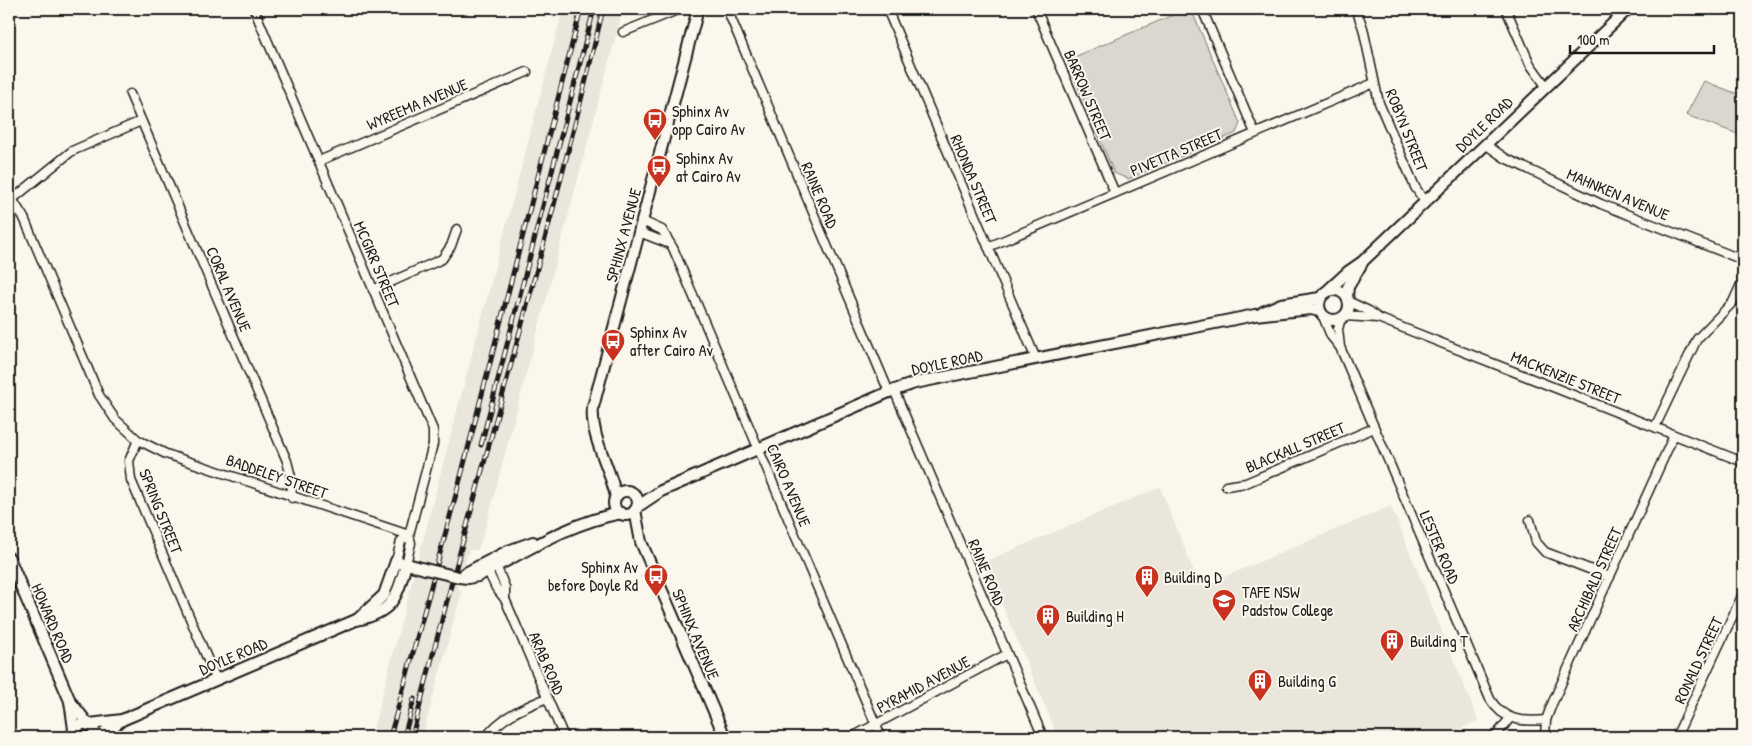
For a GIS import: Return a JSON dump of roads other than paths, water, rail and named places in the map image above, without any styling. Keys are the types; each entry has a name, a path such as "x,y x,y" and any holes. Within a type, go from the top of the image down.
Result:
{"street":[{"name":"MCGIRR STREET","path":"254,9 433,430 432,444 409,535"},
{"path":"622,32 680,9"},
{"name":"SPHINX AVENUE","path":"616,498 610,468 593,427 593,407 698,9"},
{"name":"RAINE ROAD","path":"726,9 1043,737"},
{"name":"RHONDA STREET","path":"887,9 1036,359"},
{"name":"BARROW STREET","path":"1036,9 1115,193"},
{"path":"1202,9 1254,133"},
{"name":"ROBYN STREET","path":"1356,9 1363,28 1374,83 1383,111 1415,187 1425,202"},
{"path":"1506,9 1530,64 1546,86"},
{"name":"DOYLE ROAD","path":"1255,315 1282,304 1323,295 1349,270 1362,262 1628,9"},
{"name":"WYREEMA AVENUE","path":"319,161 527,72"},
{"name":"PIVETTA STREET","path":"988,247 1374,83"},
{"name":"CORAL AVENUE","path":"130,94 287,461 291,477 292,498"},
{"path":"138,440 115,419 99,395 24,218 10,201 72,151 141,120"},
{"name":"MAHNKEN AVENUE","path":"1486,144 1506,158 1590,199 1743,260"},
{"name":"CAIRO AVENUE","path":"641,226 670,244 759,448 881,737"},
{"path":"373,290 442,259 451,246 456,229"},
{"name":"DOYLE ROAD","path":"1348,299 1348,287 1362,262"},
{"path":"1655,427 1696,339 1732,302 1743,280"},
{"path":"1337,290 1348,299 1349,308 1342,317 1331,320 1321,313 1323,295 1337,290"},
{"name":"MACKENZIE STREET","path":"1348,299 1378,318"},
{"name":"DOYLE ROAD","path":"636,509 660,491 891,391 915,383 1255,315 1311,309 1321,313"},
{"name":"LESTER ROAD","path":"1321,313 1331,336 1340,347"},
{"name":"MACKENZIE STREET","path":"1342,317 1356,315 1378,318 1743,462"},
{"name":"LESTER ROAD","path":"1342,317 1338,330 1340,347 1488,693 1497,709 1510,718"},
{"name":"BLACKALL STREET","path":"1226,486 1246,483 1374,428"},
{"name":"ARCHIBALD STREET","path":"1544,737 1546,720 1674,435"},
{"name":"BADDELEY STREET","path":"138,440 166,454 292,498 409,535"},
{"name":"SPRING STREET","path":"138,440 129,461 131,480 216,679"},
{"name":"SPHINX AVENUE","path":"610,468 632,492"},
{"name":"DOYLE ROAD","path":"632,492 660,491"},
{"path":"401,563 459,577 473,577 518,546 541,541 593,519 621,513 629,514 636,509 637,497 632,492 620,492 593,519"},
{"path":"616,498 615,506 621,513"},
{"name":"SPHINX AVENUE","path":"636,509 641,542"},
{"name":"SPHINX AVENUE","path":"621,513 641,542 724,737"},
{"path":"1530,520 1536,542 1545,552 1610,577"},
{"name":"DOYLE ROAD","path":"98,737 122,720 356,620 373,617 390,605 400,587 401,563 411,543 409,535"},
{"name":"HOWARD ROAD","path":"9,558 70,701 96,731 98,737"},
{"name":"ARAB ROAD","path":"490,565 496,588 505,599 564,737"},
{"name":"RONALD STREET","path":"1676,737 1743,594"},
{"name":"PYRAMID AVENUE","path":"852,737 1007,654"},
{"path":"486,737 493,728 510,714 547,698"},
{"name":"HOWARD ROAD","path":"70,701 71,734"},
{"path":"1495,737 1510,718 1527,722 1546,720"},
{"name":"DOYLE ROAD","path":"71,734 80,724 122,720"}],"railway":[{"path":"390,737 461,476 581,9"},
{"path":"481,445 594,9"},
{"path":"412,737 459,555 558,191 603,9"},
{"path":"404,737 414,699"}],"place":[{"name":"Sphinx Av opp Cairo Av","path":"655,141"},
{"name":"Sphinx Av at Cairo Av","path":"659,188"},
{"name":"Sphinx Av after Cairo Av","path":"613,362"},
{"name":"Sphinx Av before Doyle Rd","path":"656,597"},
{"name":"Building D","path":"1147,598"},
{"name":"TAFE NSW Padstow College","path":"1224,622"},
{"name":"Building H","path":"1048,637"},
{"name":"Building T","path":"1392,662"},
{"name":"Building G","path":"1260,702"}]}
